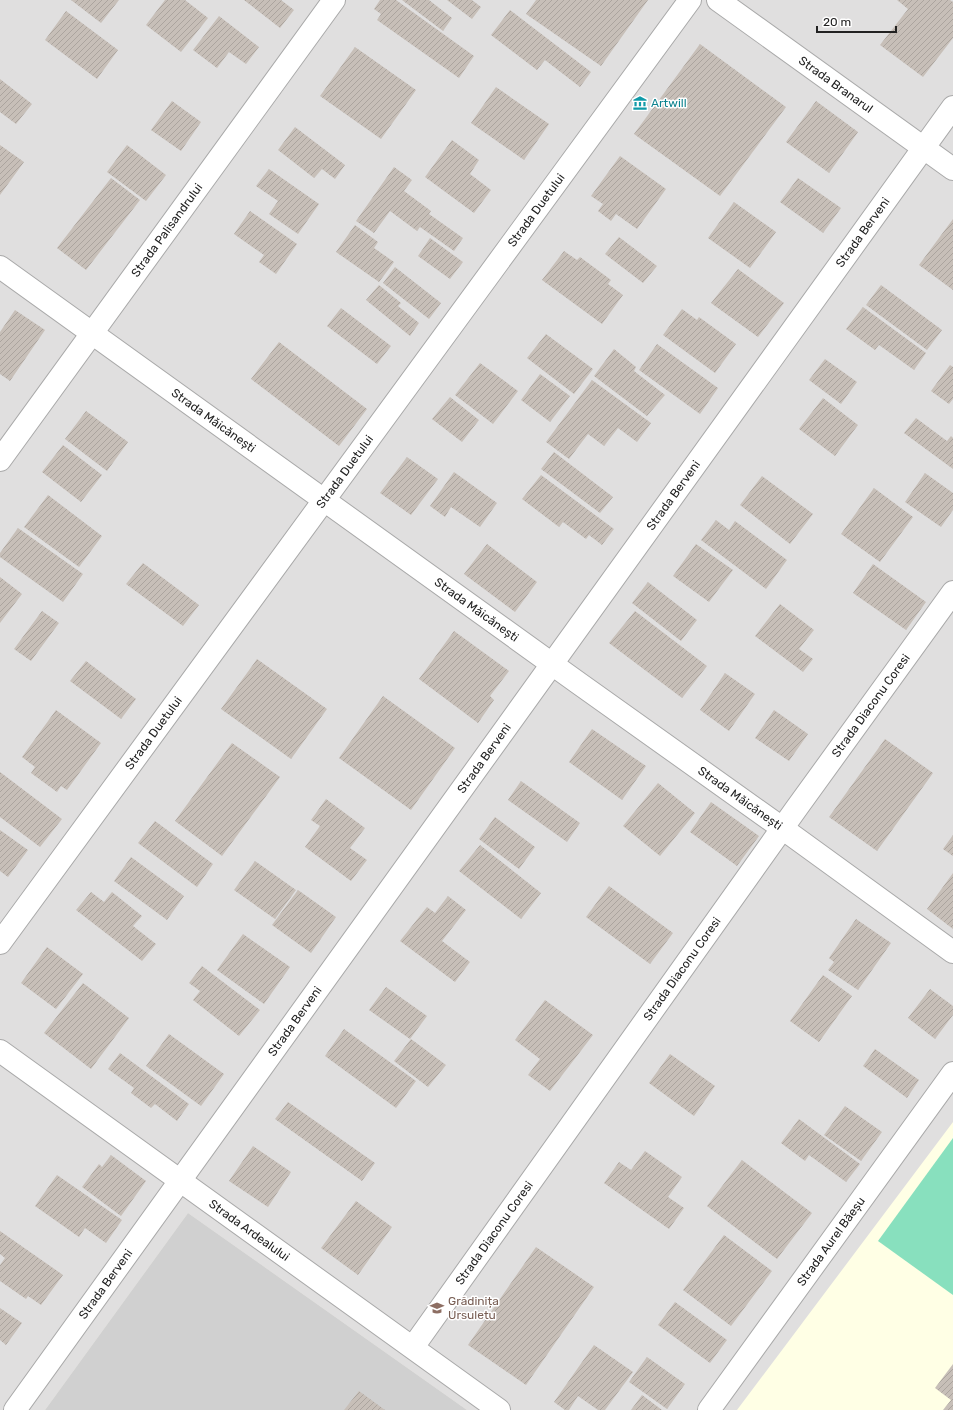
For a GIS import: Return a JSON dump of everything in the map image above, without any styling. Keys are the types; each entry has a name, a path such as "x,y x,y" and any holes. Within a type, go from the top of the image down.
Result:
{"street":[{"name":"Strada Palisandrului","path":"0,460 93,334 334,0"},
{"name":"Strada Duetului","path":"0,943 690,0"},
{"name":"Strada Branarul","path":"718,0 953,169"},
{"name":"Strada Berveni","path":"15,1410 179,1180 552,665 953,107"},
{"name":"Strada Măicănești","path":"0,267 953,952"},
{"name":"Strada Diaconu Coresi","path":"413,1347 782,828 953,592"},
{"name":"Strada Ardealului","path":"0,1051 499,1410"},
{"name":"Strada Aurel Băeșu","path":"709,1410 953,1072"}],"shaded area":[{"path":"0,0 953,0 953,1410 467,1410 188,1213 45,1410 0,1410"},
{"path":"953,1122 953,1410 737,1410"},
{"path":"188,1213 467,1410 45,1410"}],"green space":[{"path":"953,1138 953,1295 878,1241"}],"building":[{"path":"71,0 119,0 101,23"},
{"path":"165,0 185,0 208,18 181,52 146,25"},
{"path":"244,0 281,0 294,10 280,28"},
{"path":"380,0 396,0 474,56 459,78 377,20 381,14 374,9"},
{"path":"402,0 429,0 452,18 443,31"},
{"path":"447,0 472,0 481,7 472,19"},
{"path":"536,0 648,0 601,66 526,14"},
{"path":"897,0 950,0 953,2 953,38 923,77 880,45 908,9"},
{"path":"510,10 591,72 580,87 545,60 537,70 491,35"},
{"path":"66,11 118,50 97,79 45,40"},
{"path":"219,16 259,47 246,64 229,52 217,68 193,50"},
{"path":"700,44 786,107 720,196 634,134"},
{"path":"355,47 416,90 381,139 320,96"},
{"path":"0,79 32,104 16,124 0,112"},
{"path":"496,87 549,124 524,160 471,123"},
{"path":"172,101 201,122 181,151 151,130"},
{"path":"816,101 858,132 829,173 786,142"},
{"path":"295,127 345,165 335,179 322,169 314,178 278,150"},
{"path":"452,140 479,160 470,174 491,190 474,213 425,177"},
{"path":"0,145 24,162 0,195"},
{"path":"127,145 166,175 146,201 107,172"},
{"path":"620,156 666,189 637,229 616,214 611,221 598,211 603,204 591,196"},
{"path":"394,167 412,180 404,191 431,211 429,214 463,238 454,251 420,227 417,231 390,211 374,233 356,221"},
{"path":"269,169 319,204 298,234 269,214 278,201 256,186"},
{"path":"111,178 140,200 86,270 57,248"},
{"path":"798,178 841,208 823,233 780,202"},
{"path":"734,202 776,232 750,268 708,238"},
{"path":"250,211 297,244 276,274 259,262 264,255 234,234"},
{"path":"953,219 953,290 919,265"},
{"path":"355,225 378,242 374,248 394,262 379,282 336,252"},
{"path":"619,237 657,266 643,283 605,254"},
{"path":"430,238 463,262 450,279 418,256"},
{"path":"564,251 577,260 580,257 611,280 608,284 623,295 602,324 542,280"},
{"path":"395,267 441,303 429,319 383,283"},
{"path":"738,269 784,303 758,337 711,303"},
{"path":"379,285 401,303 398,306 419,323 410,336 366,300"},
{"path":"881,285 942,330 927,350 866,305"},
{"path":"863,307 926,353 914,370 879,345 875,350 846,329"},
{"path":"341,308 391,346 377,364 327,326"},
{"path":"682,309 697,320 699,317 736,344 715,373 663,335"},
{"path":"15,310 45,330 10,381 0,374 0,332"},
{"path":"546,334 593,369 574,394 527,358"},
{"path":"279,342 367,409 339,446 251,379"},
{"path":"657,344 718,388 700,414 639,370"},
{"path":"614,349 636,367 634,371 665,395 647,416 594,376"},
{"path":"825,359 857,382 841,404 809,380"},
{"path":"480,363 518,391 493,424 455,395"},
{"path":"950,365 953,367 953,399 949,404 931,391"},
{"path":"540,374 570,396 550,422 521,400"},
{"path":"592,380 651,423 637,442 618,428 604,446 588,434 569,459 546,442"},
{"path":"450,397 479,420 462,442 432,419"},
{"path":"823,398 858,425 835,456 799,429"},
{"path":"86,411 128,442 107,471 65,439"},
{"path":"916,418 947,441 951,436 953,438 953,469 904,433"},
{"path":"63,445 102,475 81,502 42,472"},
{"path":"554,452 613,497 600,513 541,469"},
{"path":"407,457 438,479 411,515 380,493"},
{"path":"454,472 497,503 480,527 451,507 445,517 430,506"},
{"path":"925,473 953,493 953,510 941,527 905,502"},
{"path":"541,475 614,529 602,545 589,535 586,539 563,522 559,527 522,499"},
{"path":"762,476 813,514 790,544 740,505"},
{"path":"874,488 913,517 880,562 841,534"},
{"path":"48,495 102,536 79,567 24,527"},
{"path":"716,520 729,530 735,521 787,560 766,589 701,540"},
{"path":"18,528 83,574 63,602 0,557 0,553"},
{"path":"487,544 537,582 515,612 464,574"},
{"path":"696,544 733,570 709,602 673,576"},
{"path":"143,563 199,605 183,626 126,584"},
{"path":"873,564 926,602 906,630 853,593"},
{"path":"0,577 22,594 0,623"},
{"path":"648,582 697,620 681,641 632,603"},
{"path":"780,604 814,630 799,649 813,659 803,672 755,636"},
{"path":"42,611 59,623 31,661 14,649"},
{"path":"635,611 707,666 682,698 609,643"},
{"path":"454,631 509,671 490,696 494,700 478,723 419,679"},
{"path":"257,659 327,709 291,759 221,709"},
{"path":"86,661 136,699 121,719 70,681"},
{"path":"725,673 755,694 729,731 700,710"},
{"path":"383,696 455,748 411,810 339,758"},
{"path":"56,710 101,743 67,790 61,786 57,792 31,773 35,767 22,757"},
{"path":"774,710 808,734 789,761 755,738"},
{"path":"592,729 646,766 622,800 569,762"},
{"path":"885,739 933,773 877,851 829,817"},
{"path":"232,743 280,777 222,856 175,821"},
{"path":"0,772 62,819 40,847 0,817"},
{"path":"521,781 580,823 567,842 508,800"},
{"path":"658,783 695,813 660,856 623,826"},
{"path":"326,799 365,828 350,848 367,860 351,881 305,847 320,826 311,820"},
{"path":"711,802 759,836 737,866 690,832"},
{"path":"495,817 535,847 519,869 479,839"},
{"path":"155,821 213,864 197,887 138,843"},
{"path":"0,830 28,850 8,877 0,871"},
{"path":"953,835 953,856 943,849"},
{"path":"480,845 541,893 521,919 459,871"},
{"path":"131,857 184,896 167,920 114,881"},
{"path":"255,861 296,890 275,919 234,890"},
{"path":"953,873 953,929 927,909"},
{"path":"609,886 673,933 650,964 586,917"},
{"path":"298,890 336,917 311,953 272,925"},
{"path":"91,892 104,902 112,892 142,916 133,926 156,944 142,961 76,910"},
{"path":"448,896 466,910 442,941 470,962 455,982 400,941 427,907 435,913"},
{"path":"856,919 891,943 858,990 828,970 834,962 829,958"},
{"path":"243,934 290,967 264,1004 217,970"},
{"path":"47,947 83,974 56,1009 21,983"},
{"path":"202,966 260,1010 239,1036 193,1000 200,991 189,983"},
{"path":"823,975 852,996 819,1042 790,1021"},
{"path":"83,983 129,1018 91,1069 44,1033"},
{"path":"386,987 427,1016 410,1039 369,1010"},
{"path":"930,989 953,1006 953,1015 935,1039 908,1018"},
{"path":"545,1000 593,1035 550,1091 528,1075 540,1059 515,1040"},
{"path":"344,1029 416,1081 396,1108 325,1056"},
{"path":"169,1034 224,1074 201,1106 146,1066"},
{"path":"411,1039 446,1065 428,1087 394,1061"},
{"path":"875,1049 919,1080 907,1098 863,1066"},
{"path":"120,1053 189,1104 177,1121 155,1104 151,1108 131,1093 134,1088 108,1069"},
{"path":"670,1054 715,1086 694,1116 649,1083"},
{"path":"288,1102 375,1163 362,1181 275,1119"},
{"path":"845,1106 882,1132 861,1161 824,1135"},
{"path":"799,1119 860,1164 846,1182 809,1155 805,1161 781,1143"},
{"path":"253,1146 291,1172 268,1207 229,1181"},
{"path":"645,1151 682,1177 668,1197 684,1208 669,1229 604,1183 619,1162 631,1170"},
{"path":"111,1155 146,1181 121,1216 82,1187 99,1164 102,1167"},
{"path":"742,1160 812,1213 777,1259 707,1206"},
{"path":"57,1175 122,1220 106,1243 85,1228 79,1237 35,1206"},
{"path":"356,1201 392,1227 358,1275 321,1248"},
{"path":"0,1231 63,1275 41,1305 28,1296 26,1299 0,1281 0,1265 5,1258 0,1254"},
{"path":"724,1235 772,1271 731,1326 683,1290"},
{"path":"536,1247 594,1287 526,1385 468,1345"},
{"path":"675,1302 727,1340 710,1363 658,1325"},
{"path":"0,1308 22,1323 6,1345 0,1340"},
{"path":"594,1345 633,1372 605,1410 598,1410 578,1396 569,1410 565,1410 554,1402"},
{"path":"647,1357 685,1384 667,1409 629,1382"},
{"path":"953,1364 953,1410 943,1410 951,1400 935,1388"},
{"path":"359,1391 385,1410 344,1410"},
{"path":"642,1395 662,1410 631,1410"}],"place":[{"name":"Artwill","path":"640,103"},
{"name":"Grădinița Ursuletu","path":"437,1308"}]}
